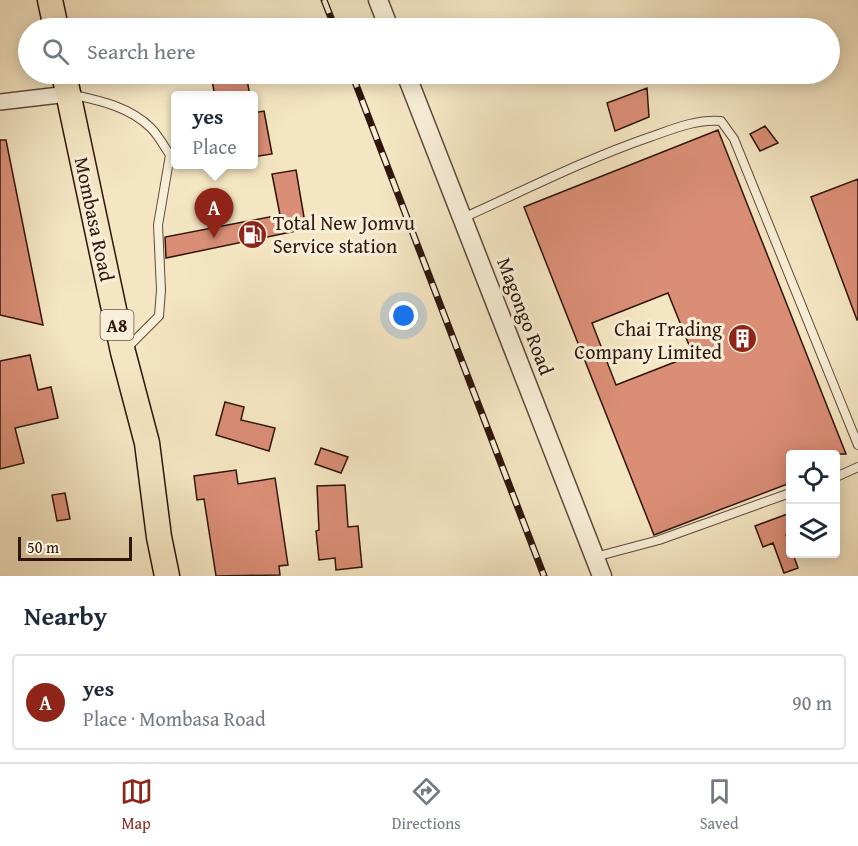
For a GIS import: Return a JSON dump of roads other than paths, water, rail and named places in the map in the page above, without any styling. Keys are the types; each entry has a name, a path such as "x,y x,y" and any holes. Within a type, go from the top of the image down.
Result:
{"highway":[{"path":"50,0 54,18"},
{"name":"Mombasa Road","path":"66,84 123,352 147,443 159,537 167,576"}],"street":[{"path":"378,0 385,18"},
{"path":"0,102 66,84"},
{"name":"Magongo Road","path":"410,84 602,576"}],"lane":[{"path":"66,84 132,114 151,128 170,155 158,225 161,290 159,316 123,352"},
{"path":"463,218 609,151 692,123 708,120 721,121 734,139 858,445"},
{"path":"840,475 858,467"},
{"path":"594,557 659,540 786,494"}],"railway":[{"path":"324,0 331,18"},
{"path":"356,84 544,576"}],"place":[{"name":"Total New Jomvu Service station","path":"252,234"},
{"name":"yes","path":"214,238"},
{"name":"Chai Trading Company Limited","path":"743,339"}]}
